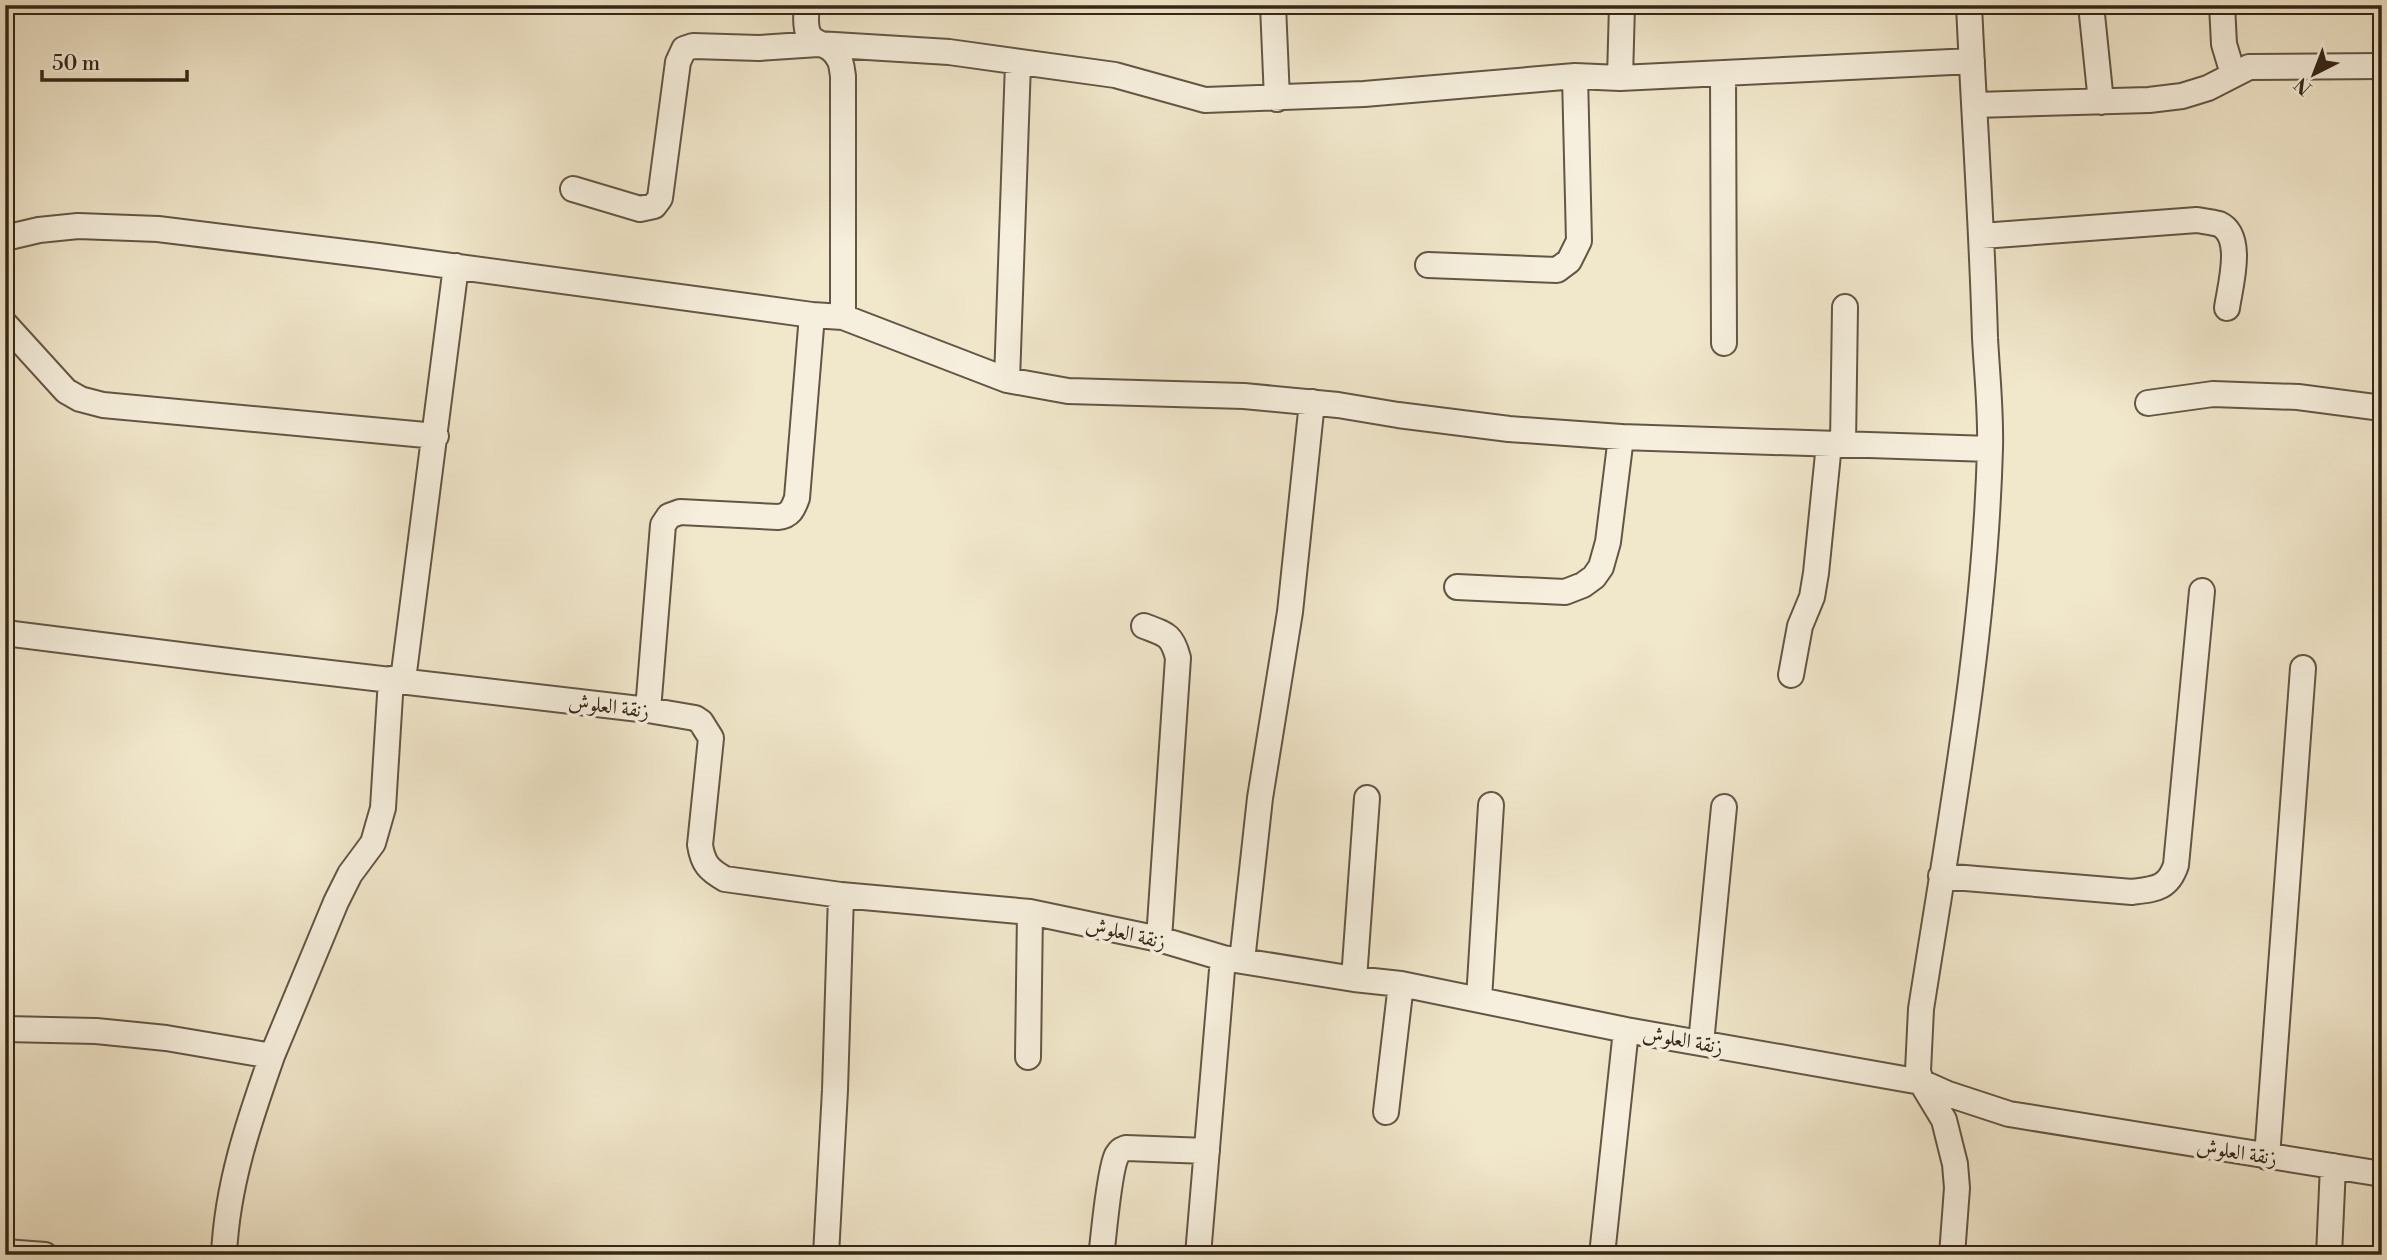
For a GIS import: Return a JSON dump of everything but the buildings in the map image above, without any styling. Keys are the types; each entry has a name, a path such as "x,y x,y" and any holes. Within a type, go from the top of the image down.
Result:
{"street":[{"path":"807,5 807,33 818,44 836,55 843,76 843,317"},
{"path":"1273,5 1277,99"},
{"path":"1620,78 1622,5"},
{"path":"1952,1255 1957,1188 1955,1164 1944,1120 1921,1082 1918,1070 1921,1009 1967,708 1979,607 1990,449 1969,5"},
{"path":"2091,5 2101,102"},
{"path":"2222,5 2224,44 2233,74"},
{"path":"573,189 632,208 646,209 654,206 660,198 678,62 684,49 693,46 759,48 818,44 949,52 1132,78 1205,100 1364,94 1575,76 1620,78 1972,61"},
{"path":"1007,380 1018,63"},
{"path":"1975,105 2149,100 2182,96 2208,88 2249,67 2382,66"},
{"path":"1723,73 1724,343"},
{"path":"1428,265 1556,270 1569,261 1579,241 1575,76"},
{"path":"1982,236 2197,220 2218,224 2227,231 2235,250 2227,308"},
{"path":"5,238 39,230 78,226 158,229 843,317 1007,380 1068,391 1244,396 1312,402 1509,429 1621,437 1990,449"},
{"path":"224,1255 235,1170 272,1056 335,902 379,829 397,680 436,436 456,267"},
{"path":"1791,675 1800,626 1812,597 1836,444 1845,307"},
{"path":"648,710 663,525 669,516 680,512 778,517 786,516 792,510 797,498 812,315"},
{"path":"5,324 54,379 80,399 103,405 436,436"},
{"path":"2148,402 2213,394 2298,397 2382,408"},
{"path":"1198,1255 1207,1151 1232,959 1290,612 1312,402"},
{"path":"1457,587 1565,592 1583,586 1594,577 1601,567 1608,542 1621,437"},
{"path":"1941,876 2132,892 2164,885 2172,877 2176,865 2202,592"},
{"path":"1144,626 1165,634 1174,642 1178,658 1159,939"},
{"name":"زنقة العلوش","path":"5,633 648,710 695,718 701,722 711,738 700,845 703,861 710,871 725,879 841,895 1030,912 1159,939 1232,959 1401,984 1626,1030 1921,1082 2009,1114 2382,1174"},
{"path":"2267,1157 2303,668"},
{"path":"1354,979 1367,798"},
{"path":"1479,999 1492,805"},
{"path":"1701,1043 1724,807"},
{"path":"826,1255 835,1090 841,895"},
{"path":"1028,1056 1030,912"},
{"path":"1386,1112 1401,984"},
{"path":"5,1029 96,1031 166,1038 272,1056"},
{"path":"1602,1255 1626,1030"},
{"path":"1102,1249 1113,1171 1116,1156 1121,1150 1207,1151"},
{"path":"2329,1255 2333,1166"},
{"path":"5,1252 46,1255"}]}
